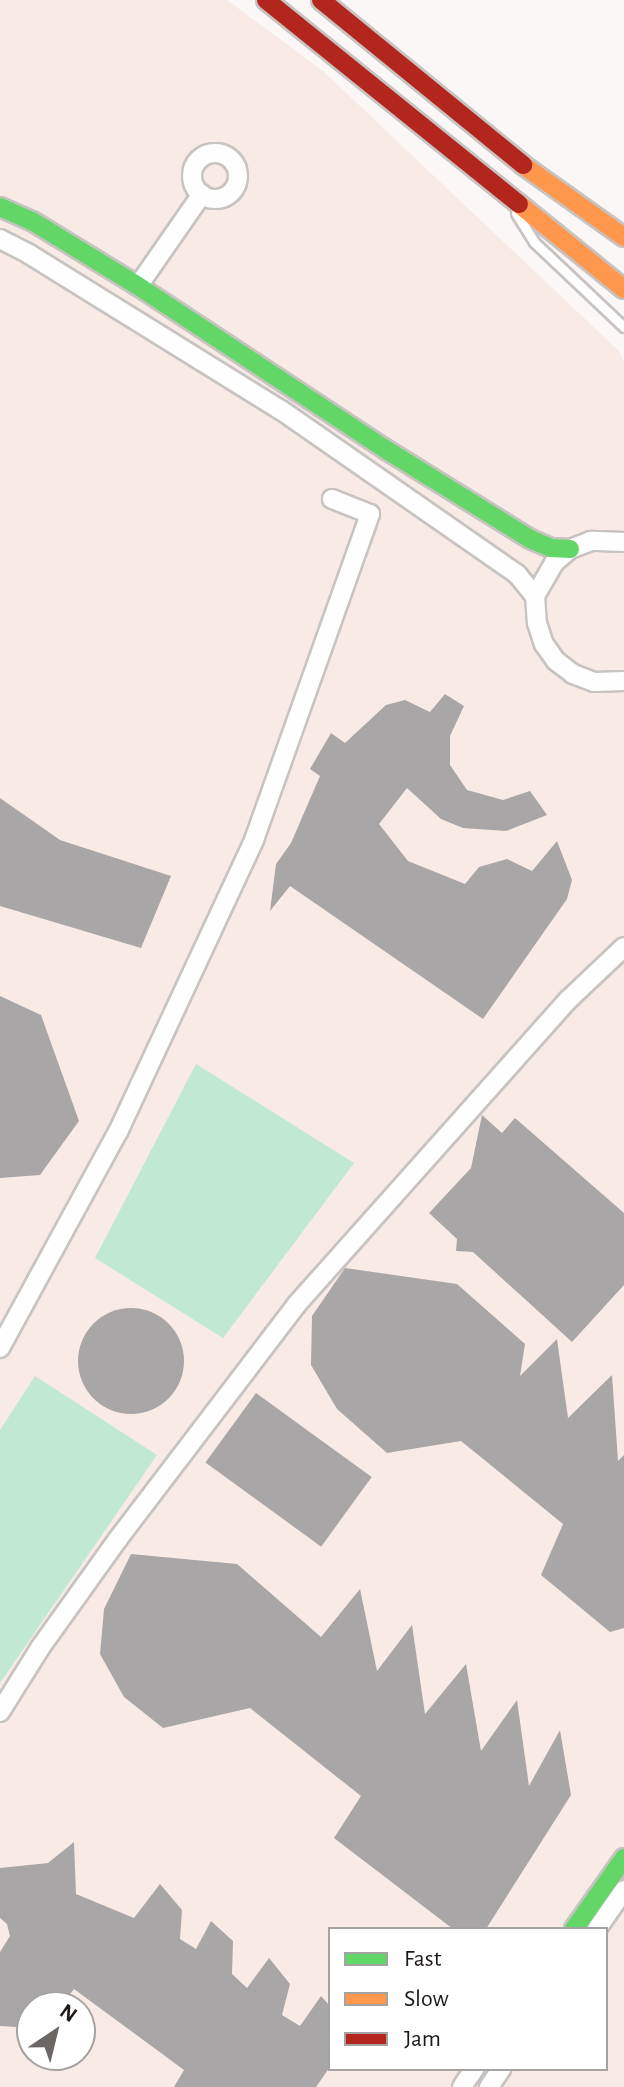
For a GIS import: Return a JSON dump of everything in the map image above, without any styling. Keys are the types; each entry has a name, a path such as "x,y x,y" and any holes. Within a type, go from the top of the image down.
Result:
{"main road":[{"path":"266,0 624,289"},
{"path":"321,0 535,175 624,237"},
{"path":"0,207 32,221 138,286 530,539 551,548 570,549"},
{"path":"575,1927 624,1858"}],"street":[{"path":"138,286 202,194"},
{"path":"0,239 281,410 517,574 535,596"},
{"path":"281,410 296,390"},
{"path":"0,1348 118,1132 254,840 370,514 332,499"},
{"path":"621,538 591,541 570,549 554,563 535,596 537,623 544,644 556,661 573,674 594,682 624,681"},
{"path":"0,1712 40,1648 118,1539 297,1304 568,1000 624,947"},
{"path":"598,1927 624,1890"}],"lane":[{"path":"504,193 534,242 624,327"}],"shaded area":[{"path":"0,0 227,0 323,71 619,351 624,361 624,2087 0,2087"}],"green space":[{"path":"196,1064 354,1163 223,1338 95,1258"},
{"path":"35,1376 157,1455 0,1683 0,1430"}],"building":[{"path":"445,694 464,706 450,736 450,765 467,790 503,800 530,791 547,815 506,831 463,828 441,819 407,788 379,824 408,861 465,884 479,867 507,859 532,871 557,841 572,880 567,899 483,1019 290,886 270,911 276,864 291,843 320,776 310,769 331,733 345,743 386,705 405,700 430,712"},
{"path":"0,798 60,840 171,876 141,948 0,906"},
{"path":"0,996 41,1015 79,1121 40,1175 0,1178"},
{"path":"482,1115 502,1133 515,1118 624,1213 624,1285 572,1342 473,1252 456,1251 457,1239 429,1213 471,1168"},
{"path":"345,1268 457,1284 525,1344 520,1376 557,1339 568,1418 612,1375 618,1461 624,1455 624,1628 610,1632 541,1575 563,1524 461,1441 387,1453 337,1409 311,1365 312,1316"},
{"path":"131,1308 151,1312 169,1323 180,1341 184,1361 180,1381 169,1399 151,1410 131,1414 111,1410 93,1399 82,1381 78,1361 82,1341 93,1323 111,1312"},
{"path":"256,1393 372,1477 321,1547 205,1463"},
{"path":"131,1554 237,1564 321,1637 360,1589 377,1671 412,1625 425,1714 466,1664 481,1751 517,1700 529,1786 560,1730 571,1795 487,1927 450,1927 334,1838 361,1796 250,1708 163,1728 124,1697 100,1654 104,1609"},
{"path":"74,1842 76,1894 134,1918 160,1884 182,1910 180,1939 196,1949 211,1921 233,1941 232,1974 247,1988 269,1958 290,1984 282,2015 300,2026 321,1996 328,2004 328,2070 316,2087 174,2087 184,2070 96,2005 96,1991 16,1991 16,2027 0,2026 0,1952 10,1936 7,1924 0,1918 0,1868 48,1863"}],"traffic: fast":[{"path":"0,207 32,221 138,286 385,449 530,539 551,548 570,549"},
{"path":"575,1927 624,1858"}],"traffic: slow":[{"path":"523,165 624,237"},
{"path":"519,204 624,289"}],"traffic: jam":[{"path":"266,0 519,204"},
{"path":"321,0 523,165"}]}
